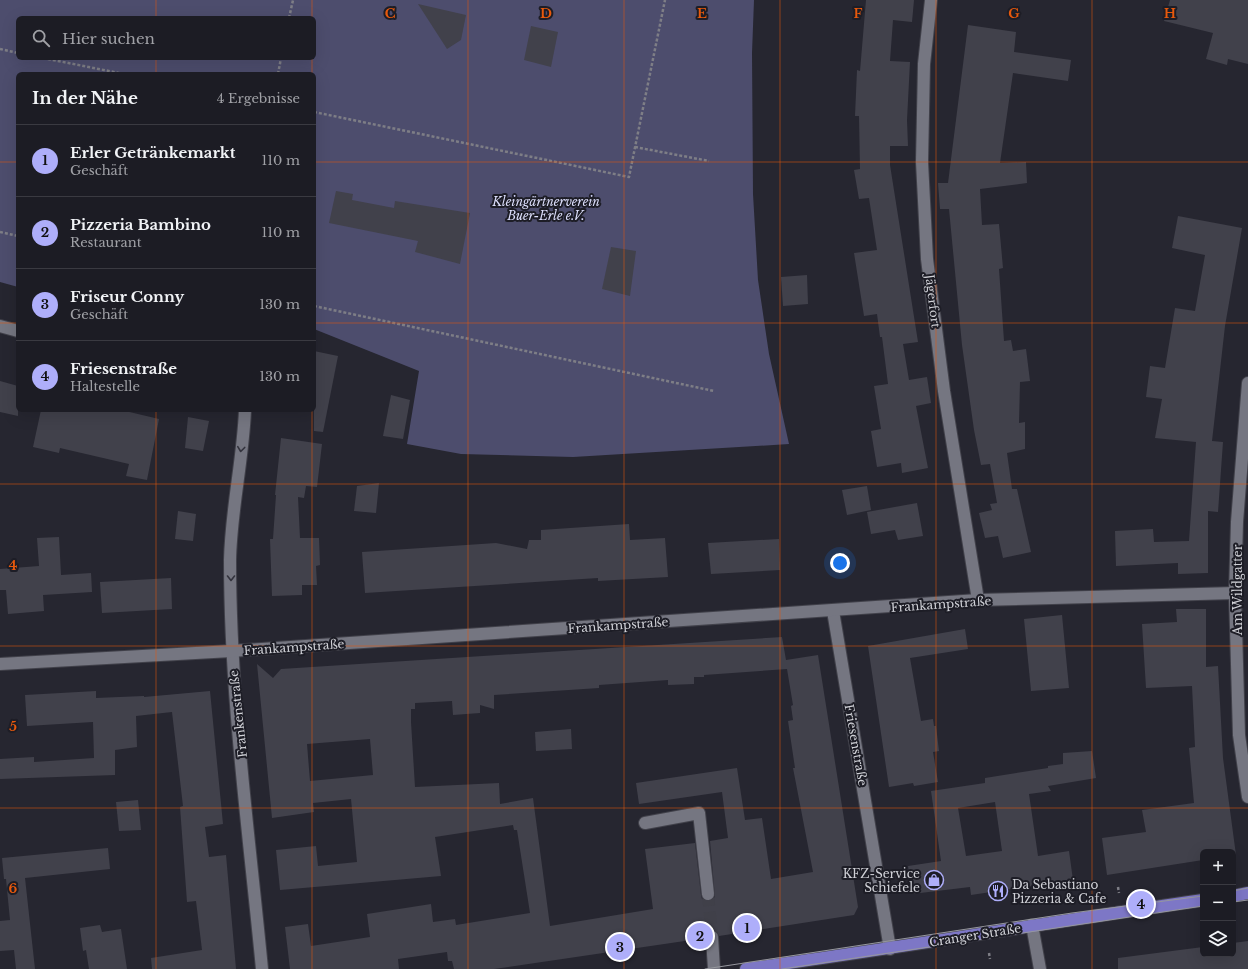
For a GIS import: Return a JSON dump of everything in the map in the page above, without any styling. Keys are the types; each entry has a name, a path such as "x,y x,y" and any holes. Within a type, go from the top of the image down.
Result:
{"main road":[{"path":"1236,895 1248,893"},
{"name":"Cranger Straße","path":"746,969 890,949 1032,925 1200,900"}],"street":[{"name":"Jägerfort","path":"931,0 924,64 922,162 927,259 944,391 978,600"},
{"path":"0,326 16,330"},
{"name":"Am Wildgatter","path":"1248,383 1244,479 1235,593 1239,735 1248,797"},
{"name":"Frankenstraße","path":"246,412 230,558 232,651 262,969"},
{"name":"Frankampstraße","path":"0,664 232,651 978,600 1235,593"},
{"name":"Friesenstraße","path":"833,611 890,949"},
{"path":"645,823 699,813 708,894"},
{"path":"1032,925 1040,969"},
{"path":"712,937 714,969"}],"path":[{"path":"289,16 293,0"},
{"path":"316,112 629,177 665,0"},
{"path":"0,50 16,53"},
{"path":"53,60 114,72"},
{"path":"278,72 281,60"},
{"path":"635,147 709,162"},
{"path":"0,232 16,236"},
{"path":"316,306 522,352 714,391"},
{"path":"1118,887 1119,893"},
{"path":"989,953 990,959"}],"green space":[{"name":"Kleingärtnerverein Buer-Erle e.V.","path":"0,0 754,0 752,53 753,194 758,280 769,354 789,444 573,457 461,454 407,444 419,371 316,330 316,72 16,72 16,286 0,282"}],"building":[{"path":"866,0 914,0 912,22 893,20 890,61 910,62 907,120 908,146 890,146 890,165 918,342 903,344 909,380 927,377 931,403 916,406 928,468 902,473 901,463 877,467 871,431 881,429 874,386 888,384 882,337 880,337 877,314 864,316 854,253 877,250 869,198 859,199 854,170 860,169 859,116 855,116 857,70 860,71"},
{"path":"1170,0 1248,0 1248,64 1228,59 1227,65 1206,59 1213,33 1164,21"},
{"path":"418,4 466,15 461,40 447,49"},
{"path":"968,25 1016,32 1014,52 1071,60 1068,81 1013,73 1000,163 1026,162 1027,183 980,189 982,225 999,224 1003,268 999,269 1004,341 1011,340 1013,351 1026,349 1030,381 1020,382 1019,423 1025,422 1025,449 1007,453 1012,489 1017,489 1031,552 1003,558 998,536 985,538 979,513 992,510 990,504 997,503 990,464 981,465 974,430 962,345 949,209 940,209 938,183 948,183"},
{"path":"531,26 558,32 551,67 524,60"},
{"path":"336,191 353,194 352,200 394,208 395,201 470,213 460,264 415,252 418,241 329,223"},
{"path":"1178,216 1242,228 1225,326 1212,441 1223,442 1218,512 1208,511 1208,573 1178,574 1178,563 1116,566 1115,531 1153,529 1154,542 1189,541 1196,442 1155,438 1162,399 1146,397 1150,366 1165,368 1175,308 1195,311 1205,255 1172,248"},
{"path":"611,247 636,251 630,296 602,289"},
{"path":"807,275 808,304 783,306 781,277"},
{"path":"316,351 338,356 323,432 314,431 314,412 316,412"},
{"path":"0,381 16,385 16,412 18,412 18,416 0,412"},
{"path":"391,395 410,400 403,439 383,436"},
{"path":"41,412 129,412 159,419 147,480 126,476 129,464 60,448 59,453 33,447"},
{"path":"188,417 209,421 203,451 185,448"},
{"path":"281,438 322,444 317,487 306,486 304,498 298,497 300,538 319,538 320,565 316,566 317,585 302,585 302,595 272,596 270,539 273,539 275,495"},
{"path":"379,483 376,513 354,511 357,486"},
{"path":"867,486 871,510 847,515 842,490"},
{"path":"917,503 923,536 898,540 895,530 871,534 867,512"},
{"path":"178,511 196,514 193,541 175,539"},
{"path":"629,524 630,540 665,538 668,577 598,581 598,578 365,593 362,552 496,543 527,549 529,540 541,540 541,530"},
{"path":"59,537 61,575 91,573 92,592 43,595 44,611 8,614 6,590 0,590 0,569 39,566 37,538"},
{"path":"779,539 780,570 711,574 708,543"},
{"path":"171,578 172,609 102,613 100,582"},
{"path":"1176,609 1206,609 1206,667 1218,666 1223,758 1235,849 1200,849 1200,860 1107,875 1102,838 1146,832 1142,810 1194,803 1189,748 1195,747 1192,686 1146,688 1142,624 1177,622"},
{"path":"1062,615 1069,688 1031,691 1024,619"},
{"path":"965,629 968,649 910,658 921,721 933,719 934,726 936,726 939,751 933,752 938,782 914,786 913,783 889,787 868,646"},
{"path":"782,637 786,660 818,655 858,907 854,915 719,936 716,930 711,930 706,933 705,938 494,969 454,969 452,961 448,961 447,952 398,959 399,969 290,969 285,927 308,924 311,946 370,937 367,914 431,904 433,922 455,919 456,925 530,913 517,830 514,830 513,825 435,837 441,876 280,890 276,850 316,846 318,866 357,862 351,799 313,803 314,812 272,818 257,664 273,678 281,669","holes":["787,669 793,705 791,706 793,720 788,721 795,768 793,768 813,872 771,879 762,818 745,820 737,768 636,783 639,804 722,792 728,838 710,841 715,897 708,901 702,899 695,843 645,849 653,909 550,926 533,798 500,804 499,783 415,787 411,722 411,709 415,709 415,703 452,701 453,715 480,713 480,705 494,709 494,695 599,688 599,685 668,680 668,685 694,684 694,677 704,677 704,675","370,739 373,775 310,781 307,744"]},
{"path":"96,691 96,698 144,697 210,691 223,824 205,827 209,857 226,855 236,969 152,969 151,958 202,950 196,901 187,902 180,807 183,806 172,712 136,716 137,747 115,750 115,775 0,779 0,759 34,757 34,762 94,758 93,722 27,726 25,695"},
{"path":"571,729 572,749 536,751 535,732"},
{"path":"1092,751 1096,778 1048,786 1051,791 1029,794 1038,856 1069,851 1073,880 971,895 970,887 912,894 908,866 941,861 931,791 985,783 985,778 1048,768 1048,766 1063,764 1063,753","holes":["995,802 1002,851 966,856 958,808"]},
{"path":"138,800 141,830 119,831 116,802"},
{"path":"108,848 110,869 25,878 35,969 16,969 14,950 0,951 0,921 10,920 6,879 4,879 2,858"},
{"path":"100,925 102,932 121,929 127,969 89,969 86,950 83,951 80,928"},
{"path":"1248,941 1248,969 1118,969 1118,958 1200,947 1200,957 1236,957 1236,943"}],"tunnel":[{"path":"708,894 712,937"}],"tram line":[{"path":"1236,890 1248,888"},
{"path":"705,969 1072,913 1200,896"},
{"path":"1236,902 1248,900"},
{"path":"782,969 1200,906"}],"place":[{"name":"KFZ-Service Schiefele","path":"934,880"},
{"name":"Da Sebastiano Pizzeria & Cafe","path":"998,891"},
{"name":"Friesenstraße","path":"1141,904"},
{"name":"Erler Getränkemarkt","path":"747,928"},
{"name":"Pizzeria Bambino","path":"700,936"},
{"name":"Friseur Conny","path":"620,947"}]}
